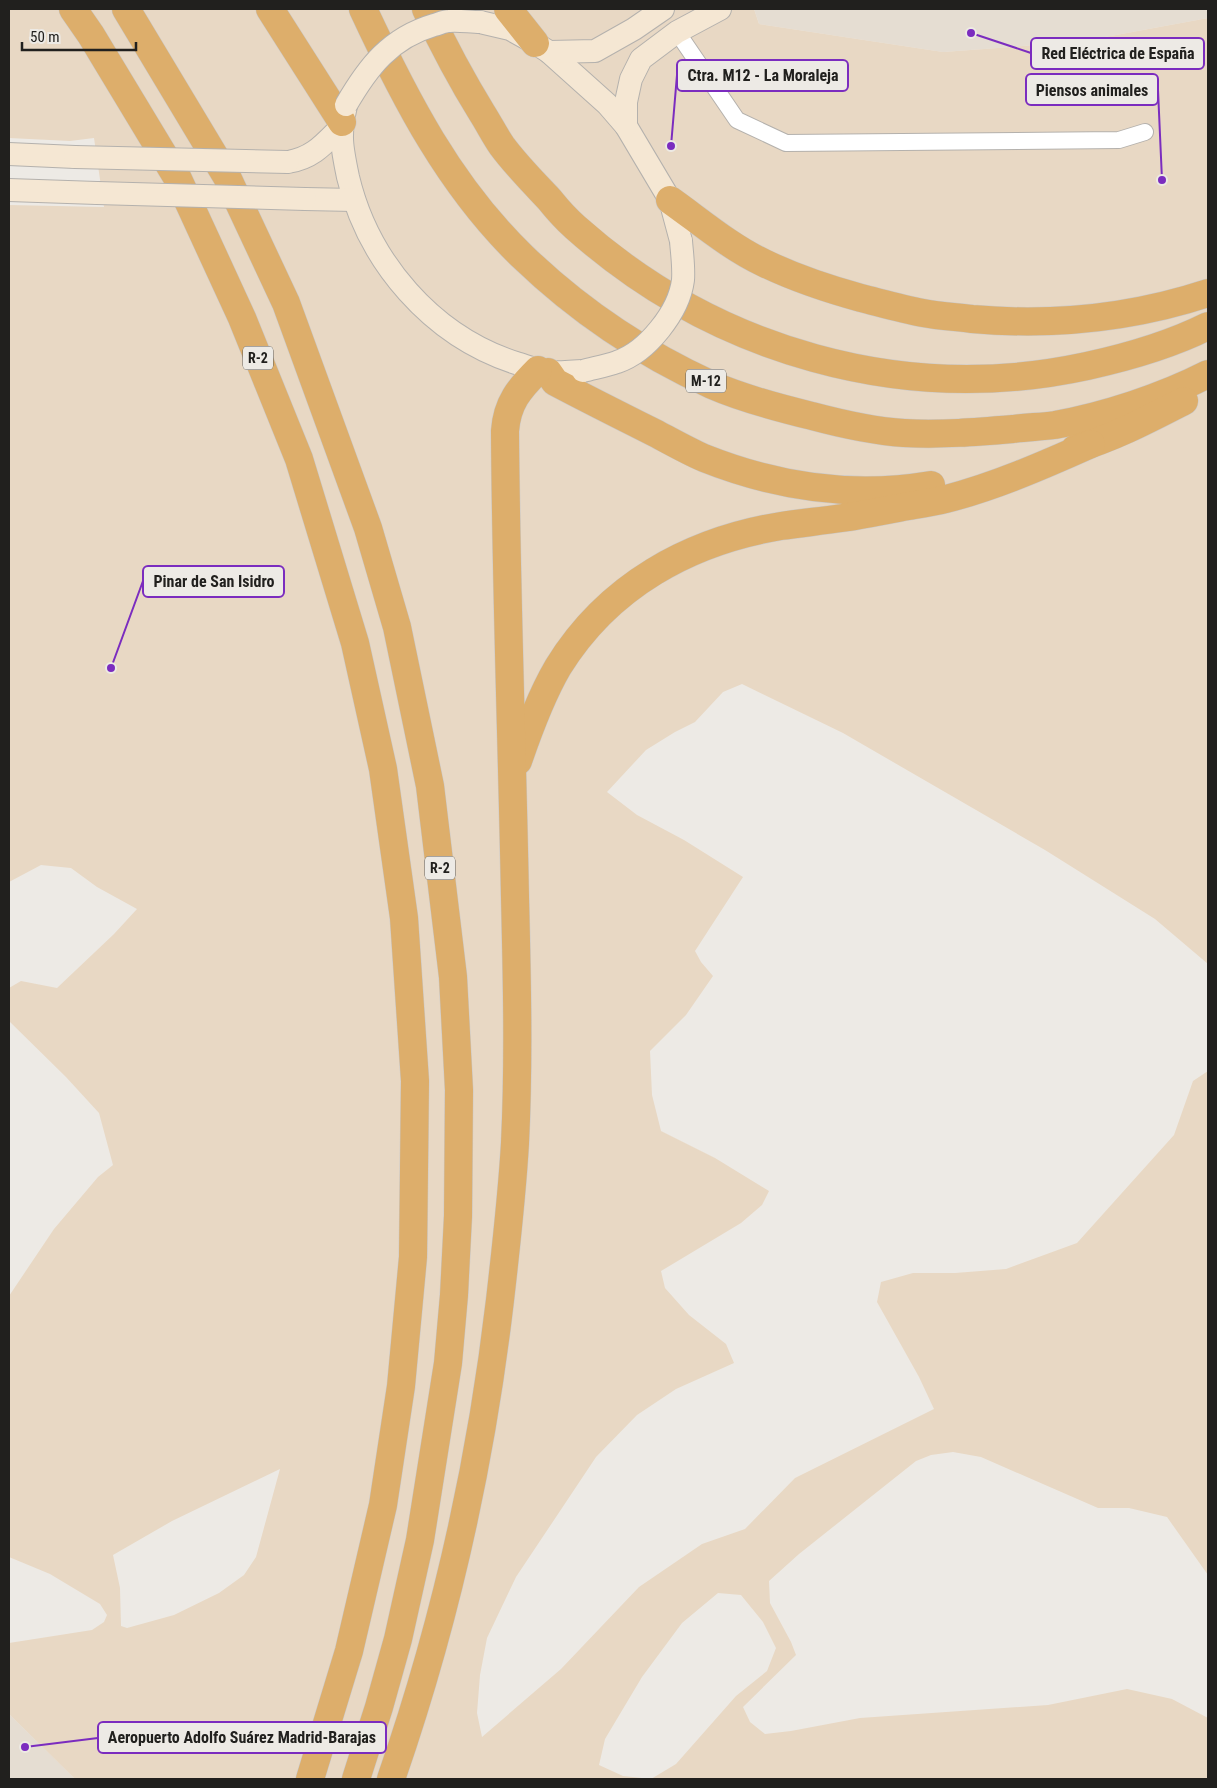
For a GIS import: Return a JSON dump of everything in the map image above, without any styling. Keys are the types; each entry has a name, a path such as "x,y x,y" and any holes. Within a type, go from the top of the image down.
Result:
{"highway":[{"path":"60,9 178,178"},
{"name":"R-2","path":"73,9 91,35 178,178 242,318 298,459 352,634 383,769 404,918 414,1090 413,1257 401,1386 383,1505 349,1651 310,1779"},
{"name":"R-2","path":"126,9 227,177 286,303 368,528 397,627 430,786 453,977 459,1090 458,1216 454,1295 448,1363 420,1540 398,1640 356,1779"},
{"path":"270,9 343,118"},
{"name":"M-12","path":"363,9 393,75 423,129 461,184 495,227 522,256 560,290 607,327 653,354 713,385 774,406 842,424 903,433 969,434 1054,425 1096,415 1174,391 1208,374"},
{"path":"426,9 462,79 502,145 536,186 574,226 656,289 712,320 755,338 796,353 851,368 962,380 1015,378 1116,360 1169,343 1208,326"},
{"path":"508,9 542,47"},
{"path":"670,200 739,249 764,263 804,280 841,292 925,314 1005,322 1099,318 1147,310 1208,293"},
{"path":"391,1779 433,1644 456,1554 482,1430 494,1354 510,1209 518,1024 505,431 506,416 511,404 522,387 543,371 555,382 702,457 756,476 814,488 887,490 922,486 971,478 1091,444"},
{"path":"513,777 543,698 558,668 570,650 600,614 640,579 655,570 689,552 740,535 781,526 842,518 946,499 1023,474 1140,424 1208,388"}],"street":[{"path":"542,47 595,51 664,9"},
{"path":"626,126 626,102 630,79 641,60 677,32 720,9"},
{"path":"9,154 288,162 302,160 321,148 343,118 357,87 374,62 394,44 416,30 449,21 480,22 510,30 542,47 607,104 626,126 670,200 681,241 683,282 670,316 655,335 638,350 618,362 583,371 543,371 494,355 442,324 409,294 383,260 354,200 342,150 343,118"},
{"path":"677,32 737,120 786,143 1119,140 1145,132"},
{"path":"9,190 354,200"}],"shaded area":[{"path":"9,9 754,9 759,24 943,52 1078,42 1208,18 1208,964 1155,919 1045,850 843,733 742,684 723,692 695,722 646,750 607,792 637,815 684,840 743,877 695,951 701,962 713,976 686,1015 650,1051 652,1095 661,1131 715,1158 769,1191 762,1205 741,1223 661,1271 665,1288 689,1315 726,1344 734,1363 676,1389 637,1415 596,1457 516,1577 487,1638 480,1675 477,1713 482,1737 561,1669 639,1587 702,1544 745,1529 795,1478 934,1409 919,1377 877,1302 881,1282 913,1273 955,1273 1006,1269 1077,1243 1174,1135 1193,1081 1208,1071 1208,1575 1167,1517 1129,1508 1098,1508 981,1457 953,1452 931,1455 916,1461 799,1554 769,1581 770,1603 796,1655 743,1707 750,1722 765,1734 860,1718 1048,1705 1127,1689 1172,1699 1208,1718 1208,1779 651,1779 75,1779 9,1714 9,1643 92,1630 104,1622 107,1615 100,1604 50,1574 9,1557 9,1296 54,1229 98,1177 113,1165 99,1113 66,1077 9,1021 9,988 21,981 57,988 114,934 137,909 97,887 71,868 41,865 9,882 9,205 104,207 94,138 70,141 9,138","holes":["280,1469 256,1557 244,1575 219,1593 174,1615 127,1628 121,1626 120,1588 113,1555 172,1521","718,1593 741,1595 763,1622 776,1648 767,1671 736,1696 676,1764 651,1779 623,1776 599,1765 605,1739 642,1677 682,1623"]},
{"path":"754,9 1208,9 1208,18 1078,42 943,52 759,24"},
{"path":"9,1714 75,1779 9,1779"}],"place":[{"name":"Red Eléctrica de España","path":"971,33"},
{"name":"Ctra. M12 - La Moraleja","path":"671,146"},
{"name":"Piensos animales","path":"1162,180"},
{"name":"Pinar de San Isidro","path":"111,668"},
{"name":"Aeropuerto Adolfo Suárez Madrid-Barajas","path":"25,1747"}]}
